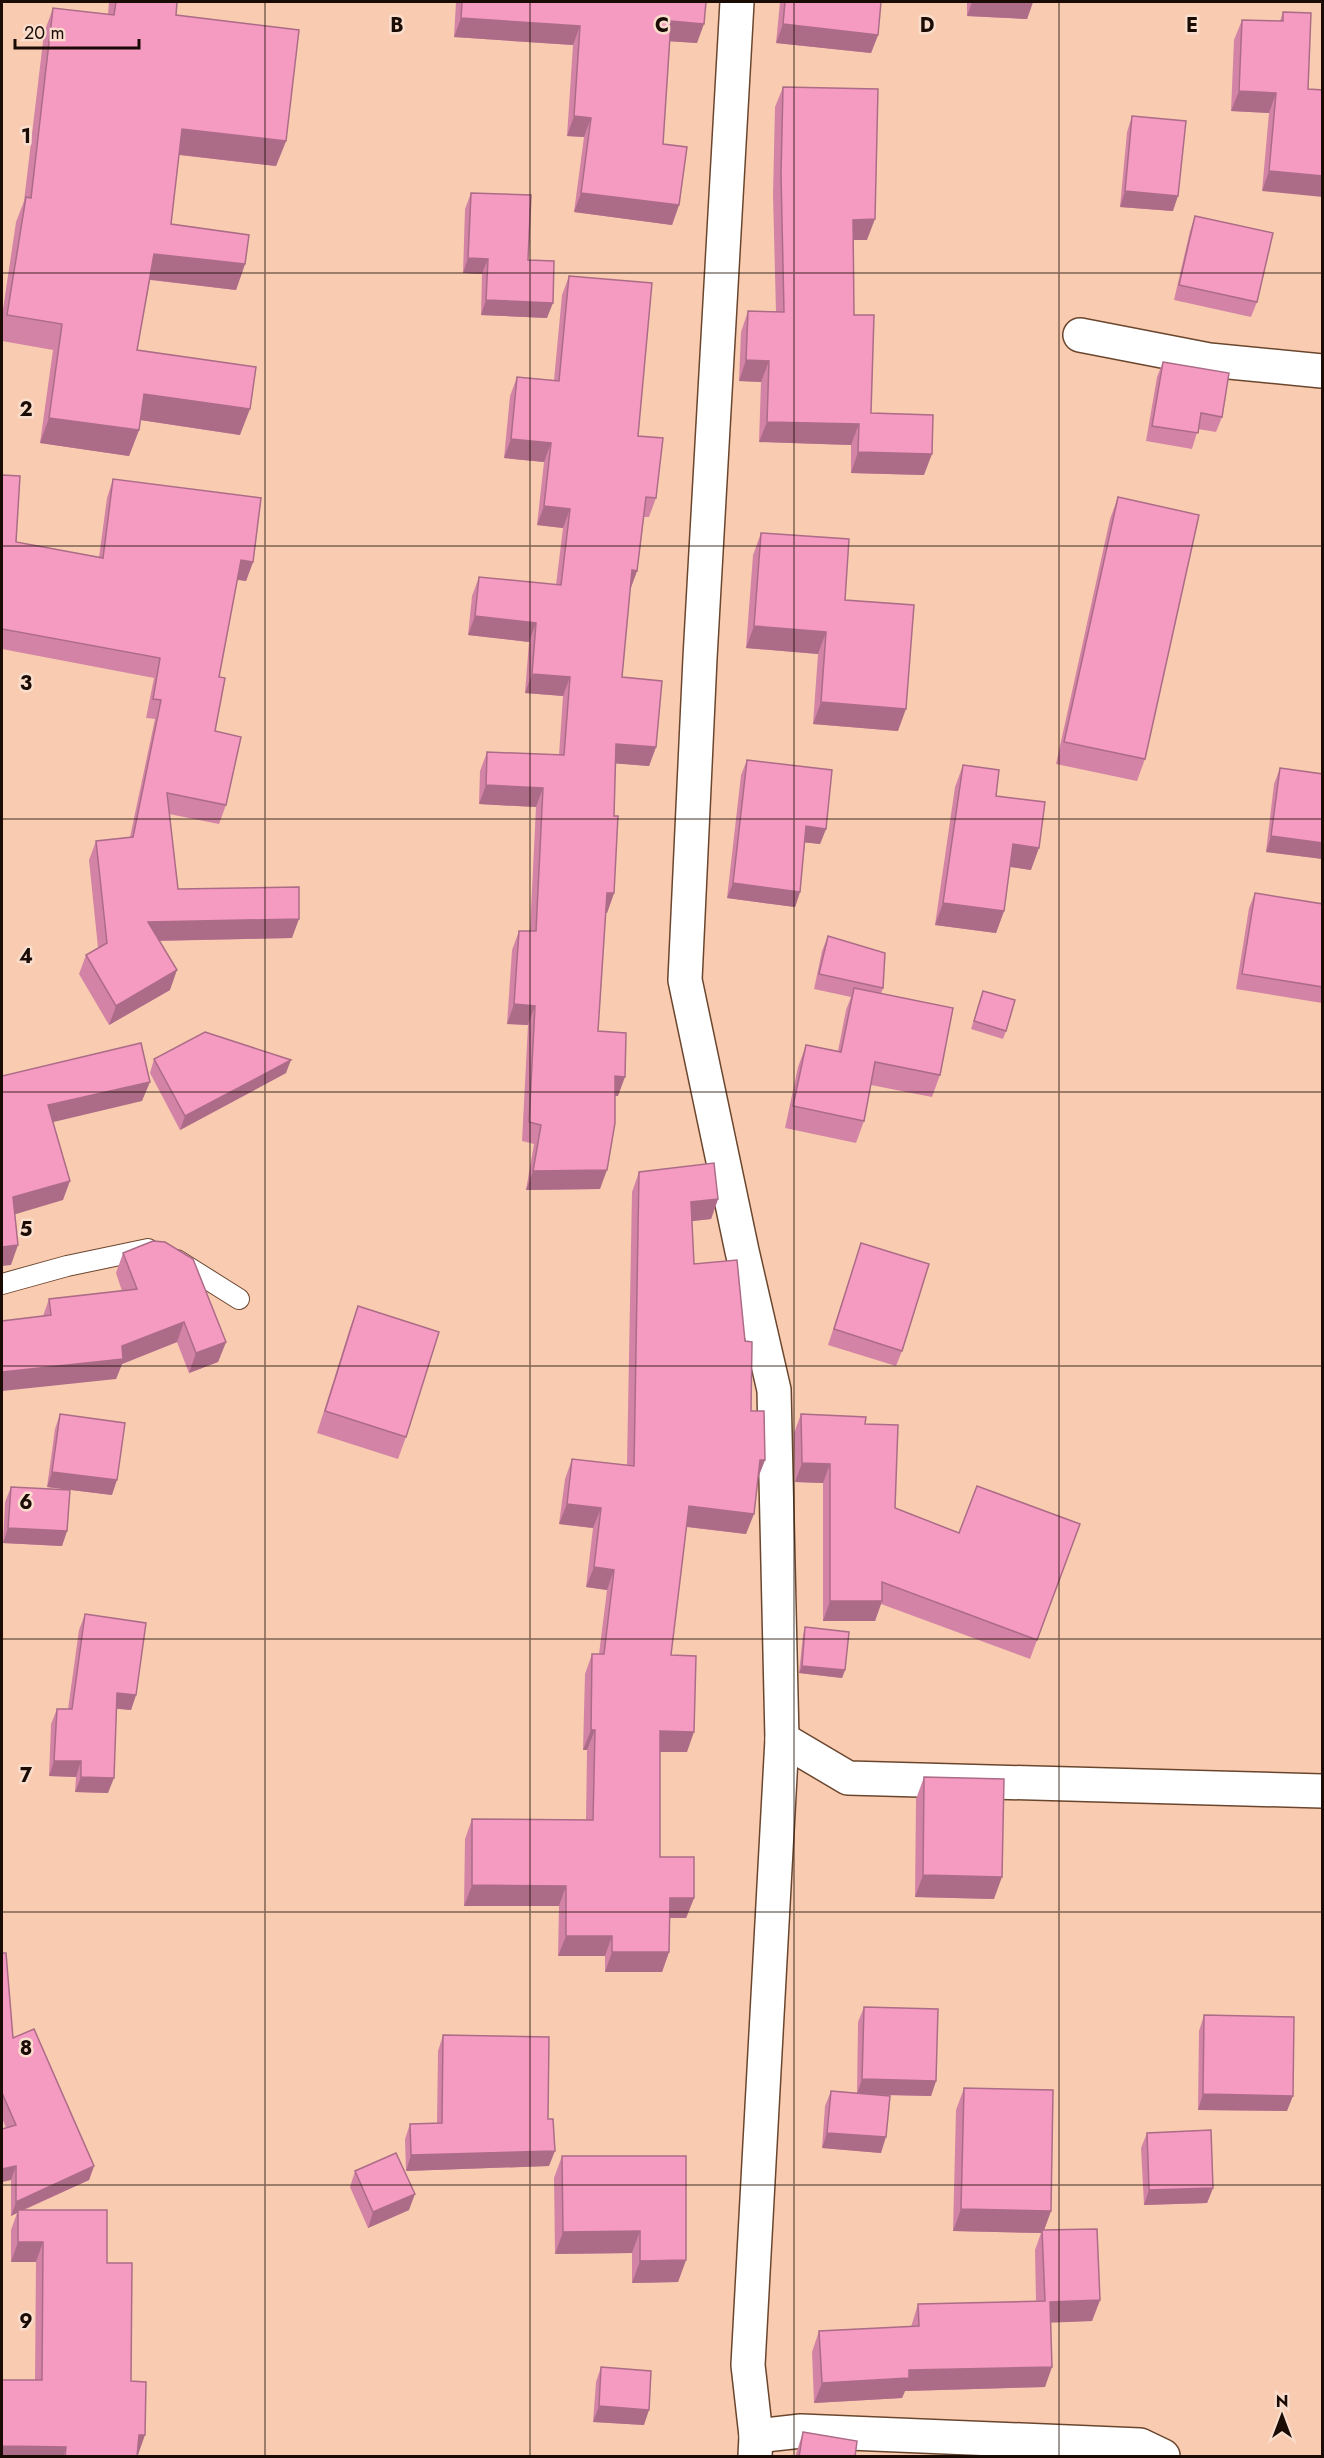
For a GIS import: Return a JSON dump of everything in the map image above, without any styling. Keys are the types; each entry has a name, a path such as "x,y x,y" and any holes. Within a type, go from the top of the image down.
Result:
{"street":[{"path":"737,2 700,658 685,980 774,1390 782,1739 748,2365 756,2446 801,2431 1140,2445 1163,2457"},
{"path":"1080,335 1209,360 1323,371"},
{"path":"782,1739 848,1778 1323,1791"}],"lane":[{"path":"2,1284 66,1266 146,1249 162,1250 239,1299"}],"building":[{"path":"116,2 177,2 176,15 299,30 286,141 182,129 171,224 249,235 245,264 154,254 137,350 256,367 250,409 144,394 139,430 49,418 62,324 7,315 26,197 31,198 53,8 114,15"},
{"path":"462,2 706,2 704,24 671,21 663,144 687,147 679,205 581,193 591,118 574,116 580,26 461,18"},
{"path":"785,2 881,2 878,35 783,24"},
{"path":"1283,12 1311,13 1308,89 1323,90 1323,176 1269,171 1276,93 1239,91 1242,20 1283,21"},
{"path":"783,87 878,89 875,219 853,220 854,315 874,315 871,413 933,415 932,454 858,452 859,424 767,422 769,361 746,360 748,311 784,312 781,174"},
{"path":"1132,116 1186,121 1178,196 1125,191"},
{"path":"471,193 531,195 528,260 554,261 553,303 486,300 488,259 468,258"},
{"path":"1195,216 1273,233 1257,302 1179,285"},
{"path":"569,276 652,283 638,436 663,438 656,498 646,497 637,571 632,570 622,677 662,681 656,747 616,744 614,816 618,816 614,893 607,893 598,1031 626,1033 625,1077 615,1076 615,1123 607,1170 533,1171 541,1125 529,1122 535,1006 514,1004 519,931 536,931 543,788 486,785 487,752 564,755 570,677 532,674 536,623 475,616 479,577 561,585 570,509 544,506 551,443 511,439 517,377 559,381"},
{"path":"1163,362 1229,373 1222,417 1201,413 1198,433 1152,426"},
{"path":"2,475 20,476 16,542 103,558 113,479 261,498 253,562 241,560 219,677 225,678 215,731 241,737 226,805 167,793 178,889 299,887 299,919 148,922 177,970 116,1006 86,955 107,943 96,841 133,837 161,700 153,699 160,658 2,629"},
{"path":"1118,497 1199,515 1145,759 1064,742"},
{"path":"761,533 849,539 845,600 914,605 906,709 821,702 826,632 754,626"},
{"path":"747,760 832,770 826,829 806,826 800,892 733,883"},
{"path":"963,765 999,770 996,796 1045,802 1039,848 1013,844 1004,911 943,903"},
{"path":"1280,768 1323,774 1323,843 1271,836"},
{"path":"1255,893 1323,904 1323,987 1242,974"},
{"path":"828,936 885,953 883,988 819,974"},
{"path":"854,988 953,1008 940,1075 875,1062 864,1121 793,1106 806,1045 841,1052"},
{"path":"983,991 1015,1000 1006,1031 974,1021"},
{"path":"205,1032 291,1060 185,1116 154,1059"},
{"path":"141,1043 150,1082 48,1105 70,1181 13,1197 18,1245 2,1247 2,1076"},
{"path":"714,1163 718,1199 691,1202 694,1264 737,1260 745,1341 752,1342 751,1411 764,1411 765,1460 760,1460 754,1514 689,1506 671,1655 696,1656 694,1732 660,1731 660,1857 694,1857 694,1898 670,1898 669,1952 612,1952 612,1936 566,1936 566,1886 472,1885 472,1819 593,1820 595,1730 591,1730 592,1654 604,1654 614,1570 594,1567 601,1508 567,1504 572,1459 634,1466 639,1172"},
{"path":"153,1241 165,1242 193,1259 226,1342 196,1353 184,1322 122,1346 123,1359 2,1372 2,1321 51,1315 49,1299 137,1289 123,1253"},
{"path":"861,1243 929,1264 902,1351 834,1329"},
{"path":"358,1306 439,1332 406,1437 325,1411"},
{"path":"60,1414 125,1423 117,1480 52,1472"},
{"path":"801,1414 866,1417 865,1424 898,1425 895,1508 959,1533 977,1486 1080,1524 1037,1640 882,1582 882,1601 830,1601 830,1464 802,1463"},
{"path":"11,1487 70,1490 67,1531 8,1528"},
{"path":"85,1614 146,1623 136,1695 117,1693 114,1778 81,1777 81,1761 54,1761 57,1709 72,1709"},
{"path":"805,1627 849,1632 845,1670 802,1666"},
{"path":"924,1777 1004,1779 1002,1877 923,1875"},
{"path":"2,1953 6,1953 13,2038 34,2029 94,2166 16,2202 16,2166 2,2169 2,2129 16,2125 2,2093"},
{"path":"864,2007 938,2009 936,2081 862,2079"},
{"path":"1204,2015 1294,2017 1293,2096 1203,2094"},
{"path":"443,2035 549,2037 548,2119 553,2119 555,2151 411,2155 410,2124 442,2123"},
{"path":"964,2088 1053,2090 1051,2211 961,2209"},
{"path":"831,2091 890,2096 886,2137 827,2133"},
{"path":"1211,2130 1213,2188 1149,2190 1147,2133"},
{"path":"396,2153 415,2194 373,2212 355,2171"},
{"path":"562,2156 686,2156 686,2260 640,2261 640,2231 563,2232"},
{"path":"18,2210 107,2210 107,2263 132,2263 131,2381 146,2382 145,2435 139,2435 137,2457 65,2457 66,2447 2,2446 2,2380 42,2380 43,2242 18,2242"},
{"path":"1097,2229 1100,2300 1050,2302 1052,2367 909,2370 909,2378 822,2383 819,2331 919,2326 918,2304 1045,2301 1042,2230"},
{"path":"601,2367 651,2371 649,2410 599,2406"},
{"path":"803,2432 857,2441 855,2457 799,2457"}]}
